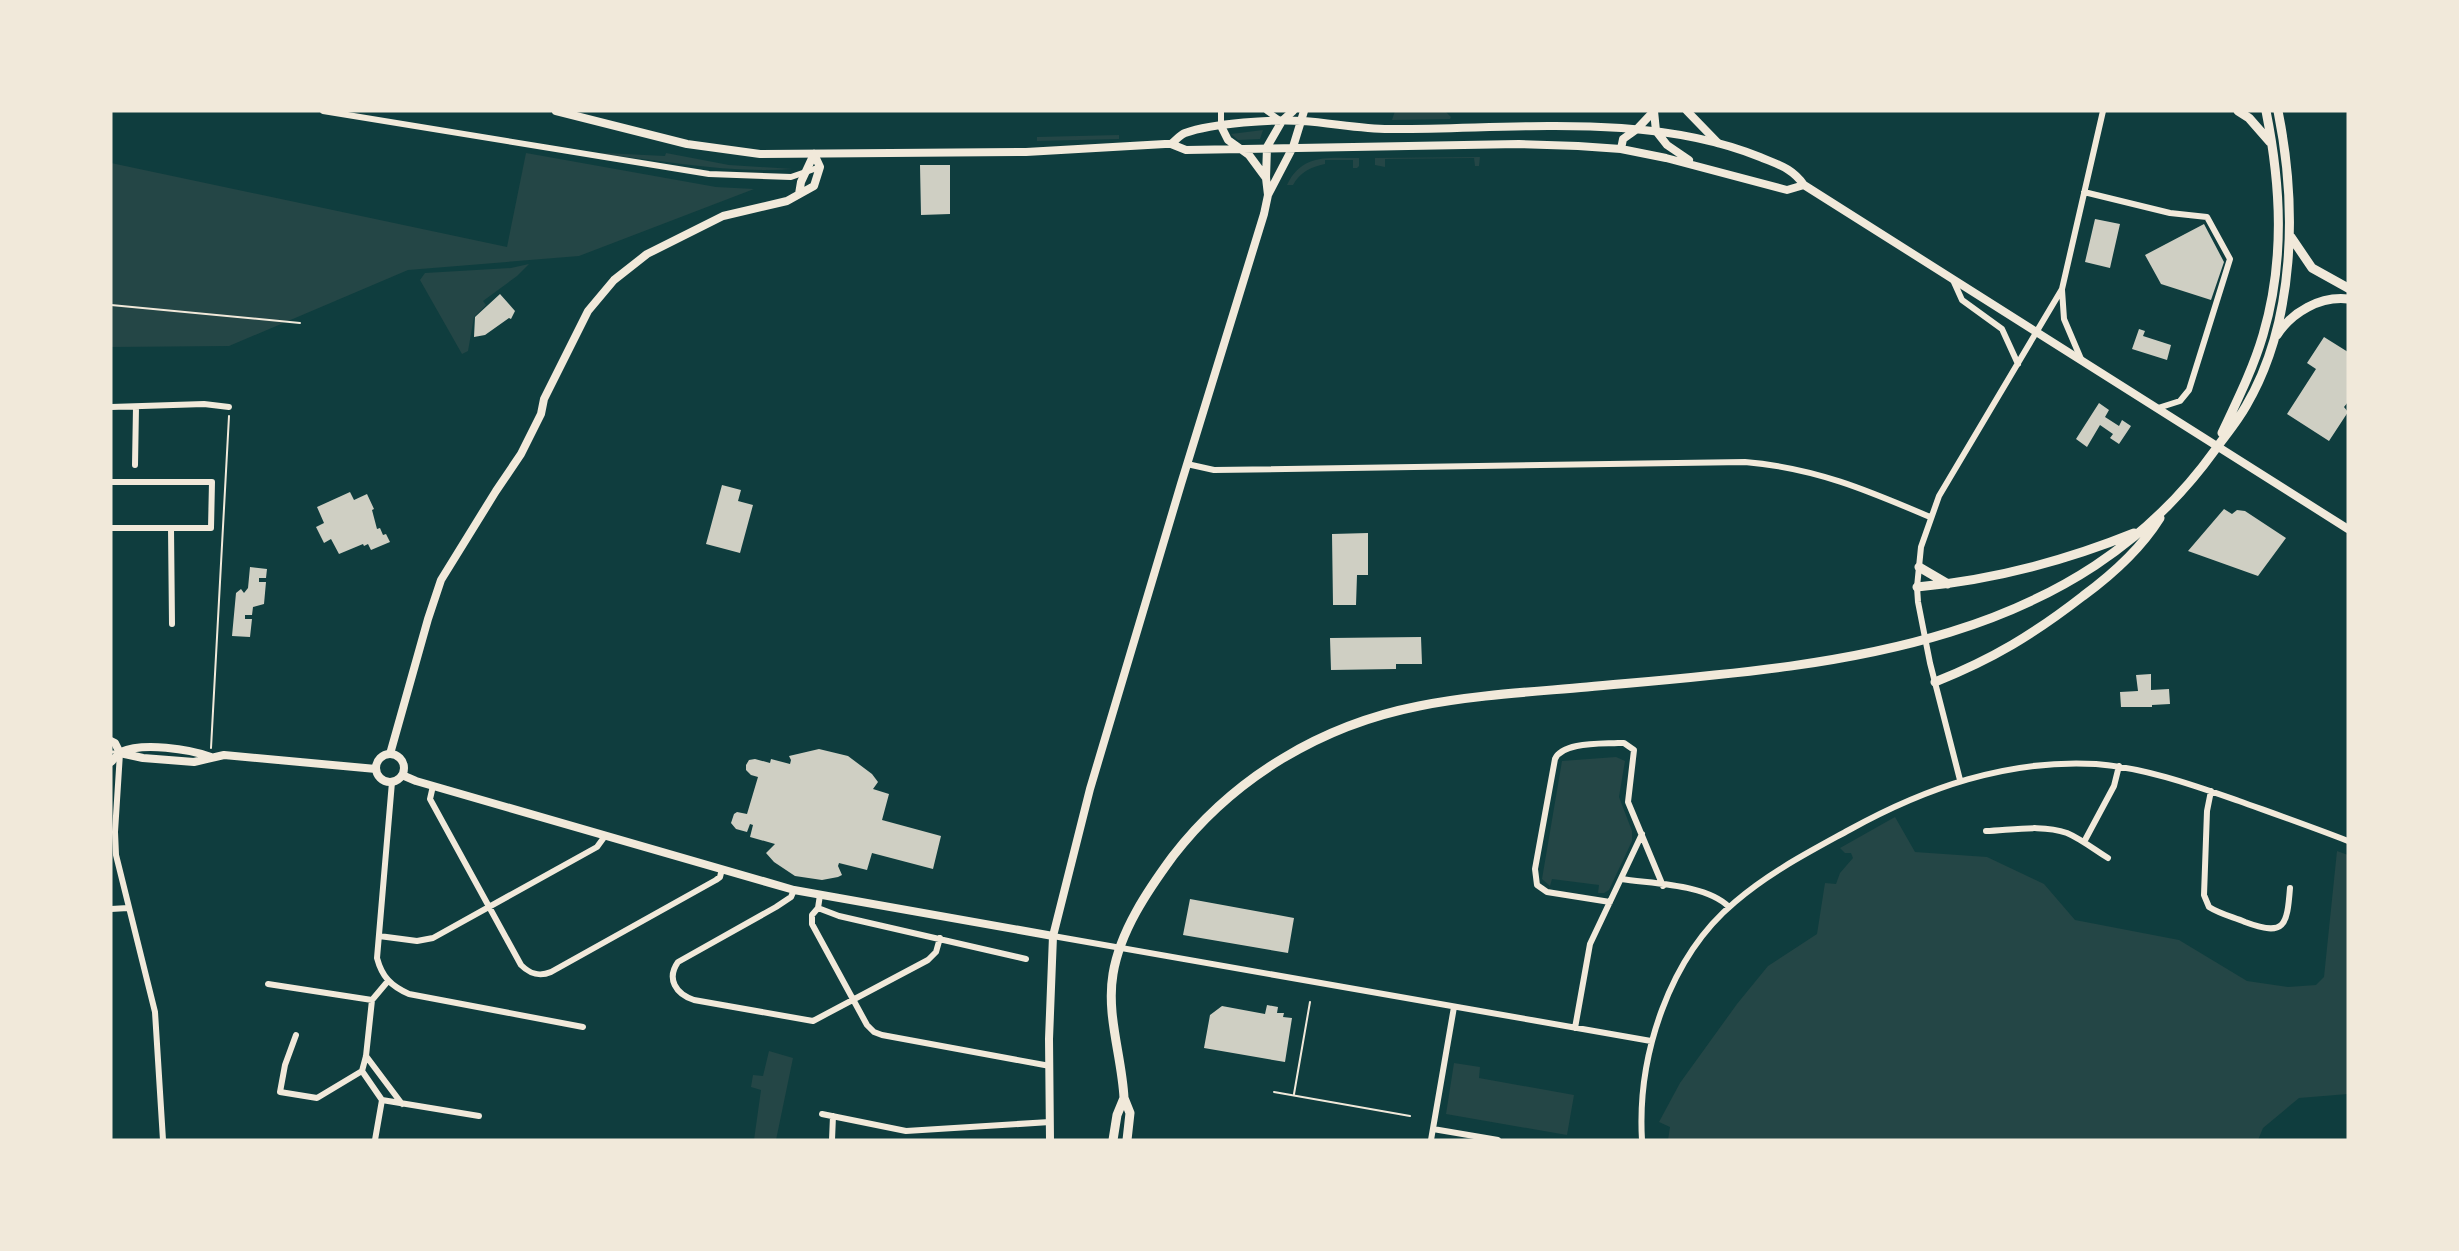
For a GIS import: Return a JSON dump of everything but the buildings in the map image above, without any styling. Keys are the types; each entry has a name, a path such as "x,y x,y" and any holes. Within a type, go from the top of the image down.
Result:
{"main road":[{"path":"556,111 718,150 759,154 1026,152 1171,144 1186,150 1519,144 1621,149 1693,163 1787,190 1804,185"},
{"path":"2238,111 2256,124 2273,146"},
{"path":"2212,454 2250,372 2270,306 2276,273 2279,230 2273,146 2266,111"},
{"path":"1127,1140 1130,1113 1124,1098 1110,999 1114,968 1132,921 1154,884 1191,834 1246,783 1292,752 1362,721 1429,705 1506,695 1789,668 1913,644 1988,620 2035,600 2087,571 2166,508 2212,454 2246,407 2271,345 2284,294 2290,236 2286,165 2278,111"},
{"path":"1171,144 1184,133 1221,126 1301,121 1387,129 1589,127 1637,129 1718,143 1753,154 1795,172 1804,185 1952,276 2348,529"},
{"path":"1050,1140 1050,971 1053,936 1090,789 1268,195 1293,147 1301,121"},
{"path":"1268,195 1267,147 1282,122"},
{"path":"1221,126 1228,140 1249,155 1266,178"},
{"path":"1621,149 1623,139 1637,129"},
{"path":"1656,131 1670,148 1693,163"},
{"path":"2290,236 2312,268 2348,288"},
{"path":"2271,345 2284,325 2299,312 2330,300 2348,299"},
{"path":"1935,682 1975,666 2012,647 2047,624 2109,576 2147,539 2166,508"},
{"path":"1917,587 1948,584 2050,561 2104,545 2142,529"},
{"path":"1919,567 1948,584"},
{"path":"1113,1140 1117,1115 1124,1098"}],"street":[{"path":"323,111 593,157 709,174 791,177 820,167"},
{"path":"1221,111 1221,126"},
{"path":"1267,111 1282,122 1293,111"},
{"path":"1301,121 1304,111"},
{"path":"1687,111 1718,143"},
{"path":"2081,359 2064,319 2062,289 2103,111"},
{"path":"1637,129 1654,112"},
{"path":"1654,112 1656,131"},
{"path":"799,194 814,154"},
{"path":"390,754 441,580 496,491 522,454 541,414 544,399 588,311 622,271 647,254 723,216 739,210 775,204 814,186 820,167 814,154"},
{"path":"2084,192 2170,213 2202,215 2210,221 2230,259 2188,390 2180,401 2158,408"},
{"path":"1952,276 1962,300 2002,329 2018,364"},
{"path":"1960,780 1930,663 1918,602 1917,587 1922,540 1930,517 1950,477 2062,289"},
{"path":"111,407 204,404 229,407"},
{"path":"135,465 136,407"},
{"path":"1187,464 1214,470 1745,462 1785,466 1825,475 1930,517"},
{"path":"111,482 212,482 212,528 111,528"},
{"path":"171,528 172,624"},
{"path":"111,741 116,743 120,753 115,844 128,908 154,1012 163,1140"},
{"path":"1610,902 1547,892 1539,888 1535,878 1551,775 1557,754 1565,747 1624,743 1634,750 1628,802 1663,886"},
{"path":"120,753 143,758 194,762 225,755 376,769"},
{"path":"111,762 120,753"},
{"path":"390,754 398,756 403,761 404,768 402,775 392,782 379,777 376,769 380,757 390,754"},
{"path":"1642,1140 1643,1092 1651,1041 1665,1003 1700,942 1729,907 1772,873 1889,808 1960,780 2006,770 2044,765 2119,766 2181,781 2348,841"},
{"path":"2084,842 2114,786 2119,766"},
{"path":"402,775 433,786 794,890 1651,1041"},
{"path":"392,782 377,958 381,972 388,981 409,994 583,1027"},
{"path":"433,786 430,799 521,965 532,974 545,975 720,878 722,869"},
{"path":"2211,791 2206,811 2204,895 2210,907 2263,928 2273,929 2285,921 2290,888"},
{"path":"1986,831 2049,829 2068,834 2108,858"},
{"path":"1575,1028 1590,944 1642,834"},
{"path":"379,936 424,941 433,938 597,847 605,836"},
{"path":"1621,879 1702,891 1721,899 1729,907"},
{"path":"794,890 791,897 776,907 678,962 673,968 672,977 677,990 683,996 694,1000 807,1021 818,1019 928,960 936,952 940,938"},
{"path":"820,895 818,908 812,915 812,924 867,1025 882,1035 1050,1066"},
{"path":"111,909 128,908"},
{"path":"818,908 850,919 1026,959"},
{"path":"296,1035 285,1065 280,1092 317,1098 362,1071 366,1056 372,1000 388,981"},
{"path":"268,984 372,1000"},
{"path":"1431,1140 1454,1007"},
{"path":"366,1056 403,1105"},
{"path":"362,1071 382,1100 479,1116"},
{"path":"375,1140 382,1100"},
{"path":"822,1114 906,1131 1050,1122"},
{"path":"832,1140 833,1116"},
{"path":"1433,1129 1498,1140"}],"lane":[{"path":"111,752 120,753"}],"path":[{"path":"111,305 300,323"},
{"path":"211,757 229,407"},
{"path":"1294,1095 1310,1002"},
{"path":"1274,1092 1410,1116"}],"shaded area":[{"path":"1395,111 1445,111 1451,117 1450,119 1392,120"},
{"path":"1263,130 1260,139 1238,140 1231,134"},
{"path":"1119,135 1119,139 1037,141 1037,137"},
{"path":"526,153 716,187 754,189 579,256 408,270 229,346 111,347 111,163 507,247"},
{"path":"666,153 729,165 793,169 719,168 599,154 665,156"},
{"path":"1480,157 1479,166 1475,166 1474,158 1385,159 1385,167 1375,165 1375,158"},
{"path":"1327,158 1359,158 1357,168 1353,168 1353,160 1325,160 1325,164 1306,171 1293,185 1287,185 1300,167 1308,162"},
{"path":"529,264 517,276 483,301 486,305 474,317 468,351 462,354 420,280 425,273 511,268"},
{"path":"1616,757 1625,761 1619,797 1632,831 1632,841 1609,890 1598,893 1599,885 1552,879 1550,886 1542,879 1562,761"},
{"path":"1895,817 1915,852 1987,857 2044,884 2075,920 2179,940 2247,981 2288,987 2316,985 2324,977 2337,851 2348,855 2348,1094 2299,1098 2263,1128 2258,1140 1668,1140 1670,1127 1659,1122 1680,1083 1737,1004 1768,966 1817,934 1825,883 1836,884 1840,873 1853,858 1851,853 1845,853 1840,848"},
{"path":"769,1051 793,1058 776,1140 754,1140 761,1090 751,1087 753,1075 763,1076"},
{"path":"1454,1063 1480,1067 1479,1078 1574,1095 1567,1135 1446,1114"}]}
